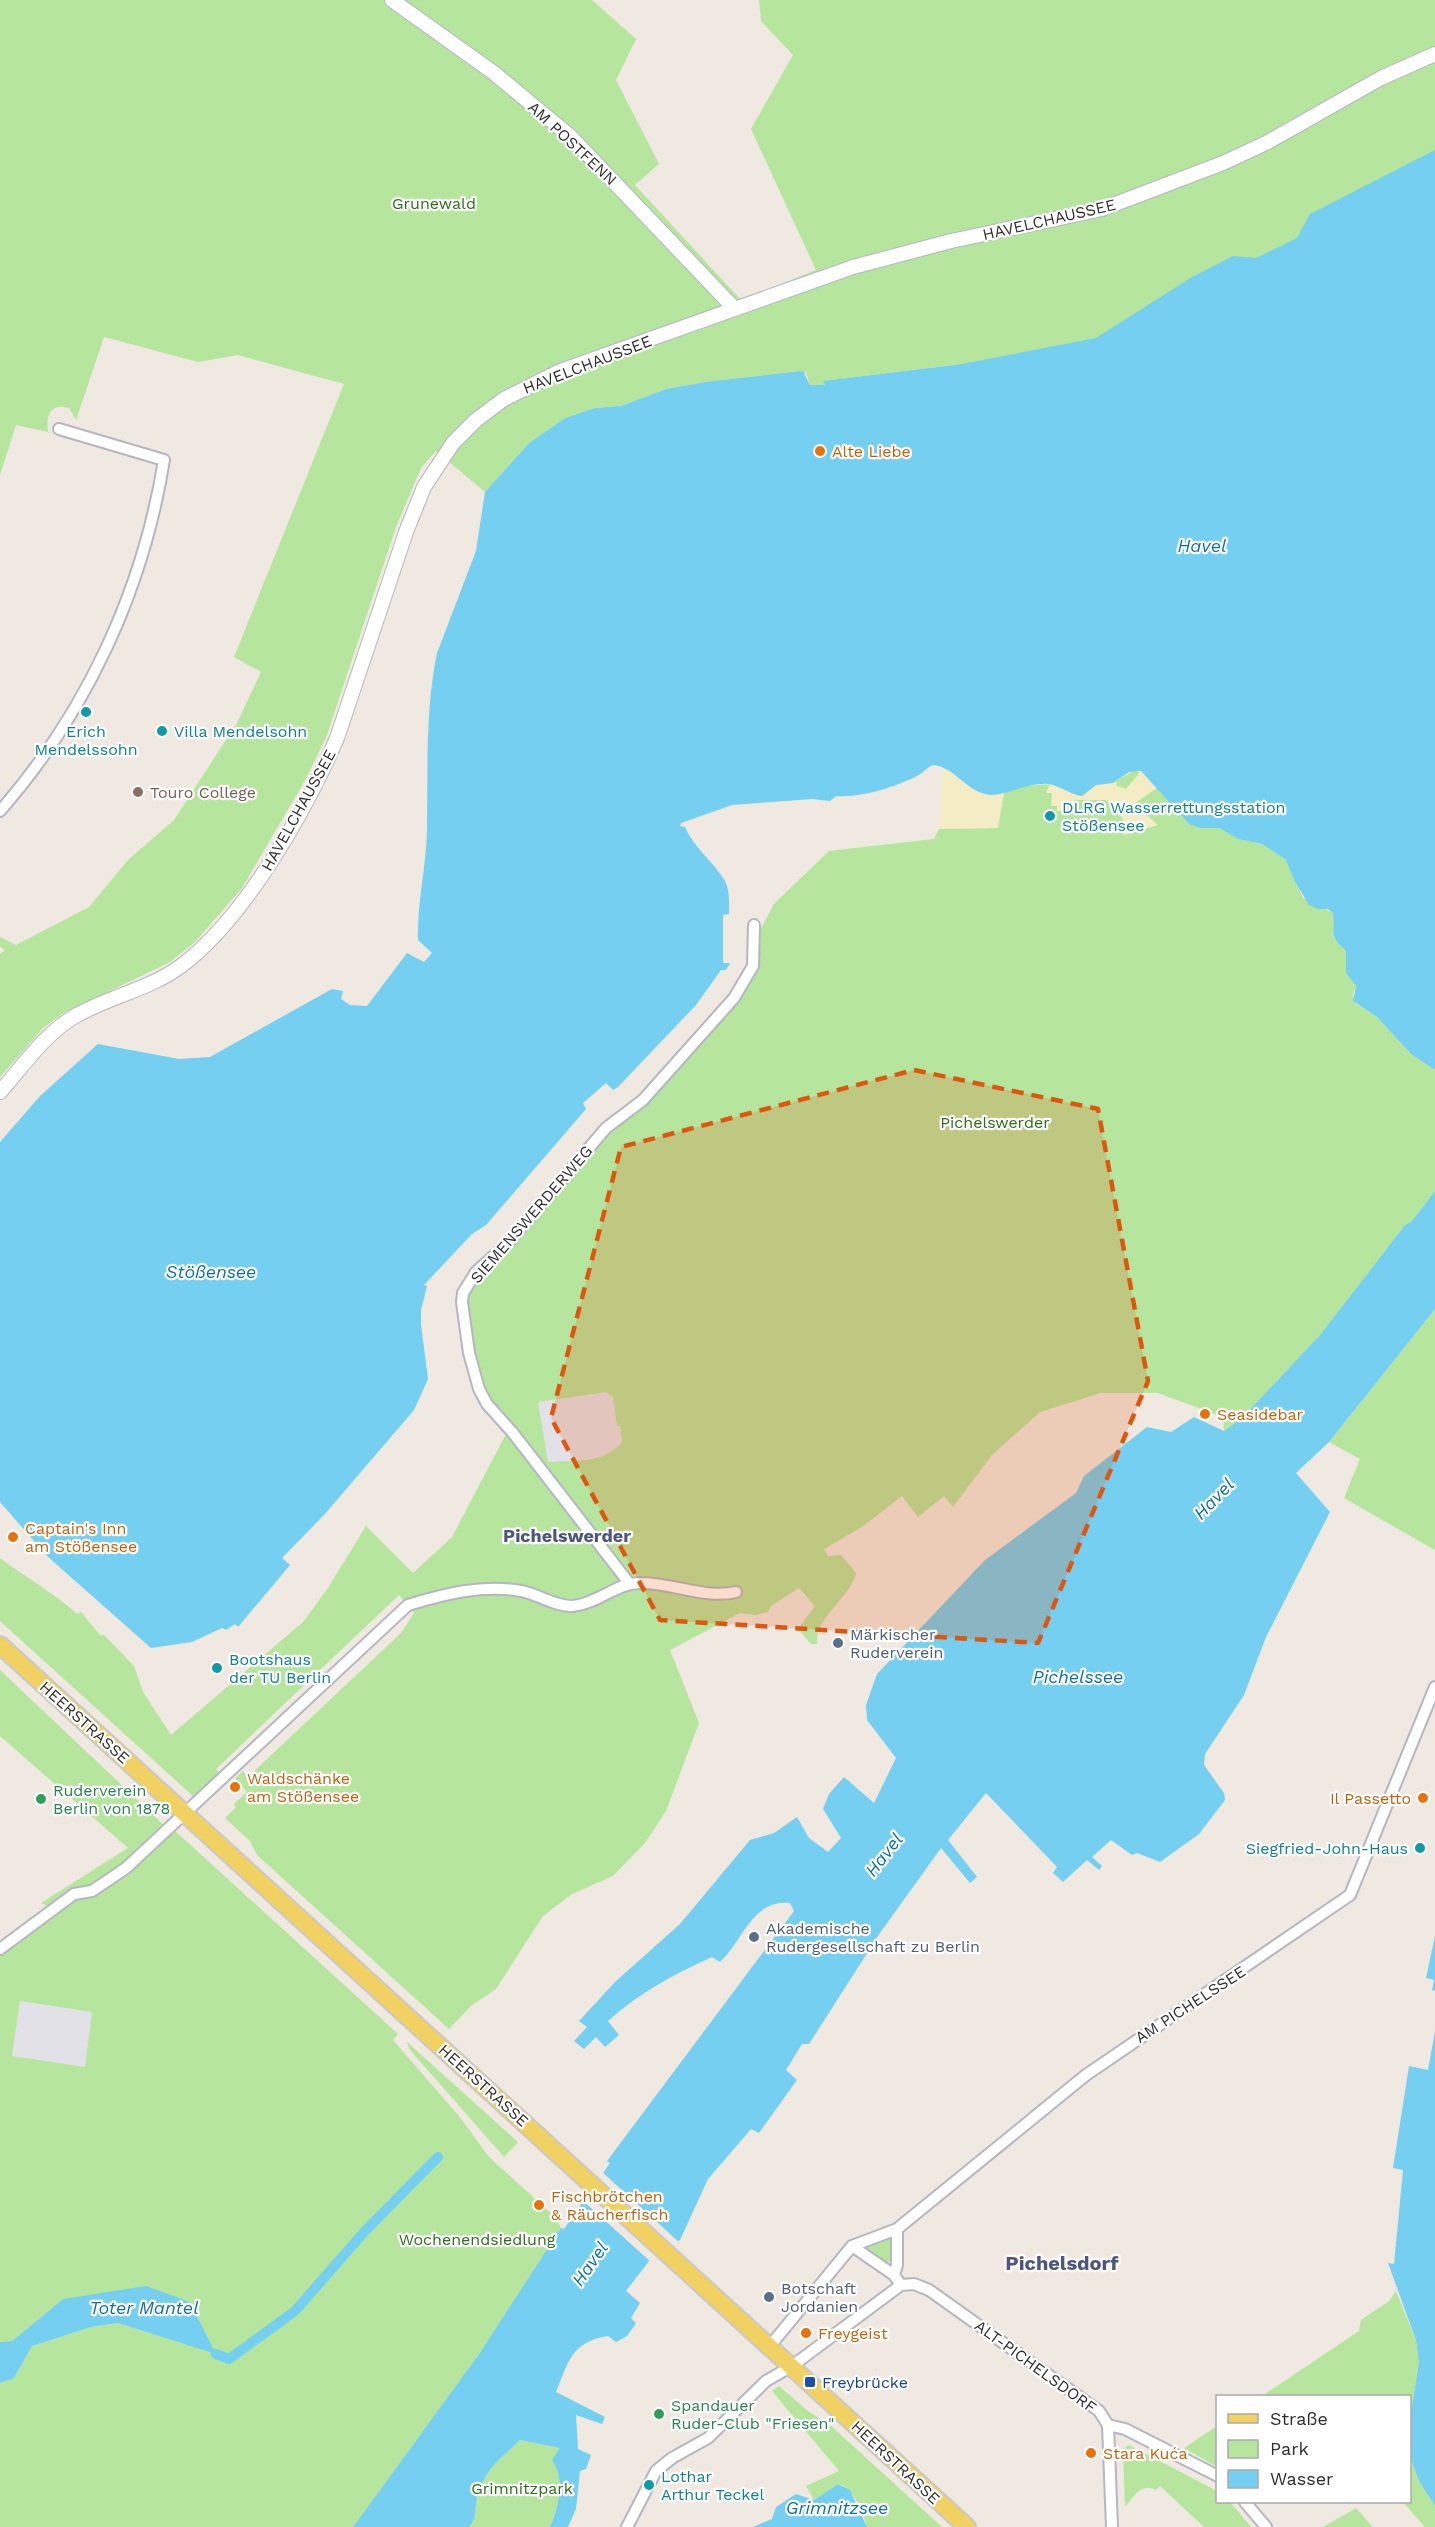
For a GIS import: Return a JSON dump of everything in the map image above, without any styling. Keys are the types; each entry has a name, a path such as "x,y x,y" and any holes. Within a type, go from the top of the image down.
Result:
{"main road":[{"name":"HEERSTRASSE","path":"0,1645 967,2527"}],"street":[{"name":"AM POSTFENN","path":"392,0 494,73 571,136 734,308"},
{"name":"HAVELCHAUSSEE","path":"0,1092 53,1033 77,1015 157,981 181,966 226,923 253,889 324,768 337,738 406,532 424,487 453,443 476,420 504,399 532,383 734,308 853,267 951,241 1102,209 1223,163 1266,143 1382,78 1435,54"},
{"path":"0,811 44,754 90,681 114,630 146,548 164,460 59,429"},
{"name":"SIEMENSWERDERWEG","path":"629,1583 520,1442 487,1404 479,1389 467,1343 463,1293 477,1272 507,1243 606,1128 643,1100 734,998 753,966 754,925"},
{"path":"0,1949 74,1894 92,1891 110,1880 185,1814 408,1605 447,1593 485,1588 522,1591 570,1606 595,1600 629,1583 658,1584 708,1594 736,1592"},
{"name":"AM PICHELSSEE","path":"852,2246 897,2229 1086,2074 1350,1895 1435,1686"},
{"path":"894,2275 897,2265 897,2229"},
{"path":"627,2527 656,2471 672,2458 708,2438 766,2381 792,2366 901,2285 894,2275 852,2246 770,2346"},
{"name":"ALT-PICHELSDORF","path":"901,2285 914,2284 929,2290 1096,2409 1108,2425 1112,2527"},
{"path":"1108,2425 1125,2429 1216,2475"},
{"path":"1246,2503 1266,2527"}],"highlighted area":[{"path":"914,1070 1098,1109 1148,1381 1038,1643 660,1620 551,1418 621,1147"}],"shaded area":[{"path":"606,1392 613,1397 622,1442 616,1450 608,1455 564,1463 548,1462 538,1402"},
{"path":"20,2001 93,2012 85,2067 12,2057"}],"green space":[{"name":"Grunewald","path":"0,0 592,0 636,39 616,80 659,164 635,185 741,300 816,270 751,129 793,55 761,21 759,0 1435,0 1435,195 1020,388 962,364 824,381 826,385 810,385 806,373 705,382 666,389 621,406 595,408 565,418 529,443 485,492 436,451 421,468 396,527 327,735 307,777 242,888 195,942 170,962 62,1014 43,1028 0,1077 0,954 5,950 0,947 0,937 16,945 89,907 128,860 174,820 237,723 261,672 234,657 344,384 238,355 198,362 104,337 76,420 69,408 57,407 48,416 48,432 16,425 0,475"},
{"name":"Pichelswerder","path":"1135,770 1148,777 1189,824 1219,828 1238,839 1262,844 1286,860 1303,898 1333,913 1333,934 1336,941 1346,951 1346,973 1356,986 1353,994 1355,1003 1377,1017 1411,1054 1435,1070 1435,1191 1412,1221 1405,1225 1320,1335 1242,1418 1224,1431 1223,1417 1158,1393 1101,1393 1040,1412 992,1455 953,1507 944,1496 918,1517 902,1496 862,1527 824,1549 828,1556 841,1555 856,1573 847,1591 821,1625 817,1644 811,1644 798,1629 815,1606 799,1588 771,1606 768,1612 755,1615 740,1613 670,1650 699,1723 666,1811 645,1843 613,1876 572,1894 543,1916 496,1989 471,2006 449,2029 257,1855 250,1841 225,1818 236,1807 234,1804 247,1792 235,1778 243,1771 248,1777 401,1633 414,1613 399,1595 216,1769 221,1774 195,1798 0,1621 0,1558 77,1614 81,1612 100,1635 104,1635 134,1666 143,1692 171,1735 303,1622 328,1588 366,1526 413,1573 452,1537 506,1434 480,1402 458,1296 611,1115 640,1098 731,997 749,965 758,934 774,904 829,851 934,839 939,829 997,828 1004,793 1018,786 1116,781","holes":["606,1392 613,1397 622,1442 607,1454 588,1460 548,1462 538,1402"]},
{"path":"1435,1309 1435,1550 1344,1498 1360,1459 1329,1442"},
{"name":"Wochenendsiedlung","path":"0,1670 165,1826 174,1830 398,2034 393,2040 459,2116 489,2157 555,2217 561,2228 479,2354 353,2527 0,2527 0,2383 14,2378 32,2346 91,2327 118,2323 215,2353 63,2299 12,2341 0,2342 0,1949 53,1908 41,1903 128,1848 0,1736","holes":["20,2001 92,2012 85,2067 12,2056"]},
{"path":"407,2042 518,2142 504,2157 410,2050"},
{"path":"887,2235 892,2240 892,2259 887,2263 865,2246"},
{"path":"1396,2291 1416,2340 1419,2362 1411,2412 1411,2395 1263,2395 1359,2331 1361,2320 1389,2301"},
{"path":"779,2386 808,2411 830,2425 942,2527 867,2527 853,2495 838,2484 814,2500 806,2486 839,2471 772,2391"},
{"path":"1216,2427 1216,2466 1184,2448"},
{"name":"Grimnitzpark","path":"520,2440 560,2448 560,2498 550,2527 469,2527 474,2519 479,2491 486,2475"},
{"path":"1129,2445 1216,2490 1216,2503 1231,2503 1251,2527 1204,2527 1160,2486 1156,2490 1142,2489 1125,2507 1123,2449"},
{"path":"1411,2455 1419,2481 1435,2506 1435,2527 1425,2527 1404,2503 1411,2503"},
{"path":"1356,2508 1373,2527 1323,2527"}],"sand":[{"path":"943,767 979,792 995,795 1004,793 998,828 939,829"},
{"path":"1141,771 1157,788 1134,804 1158,825 1124,835 1123,819 1106,800 1074,800 1074,805 1065,806 1065,811 1057,811 1057,806 1051,806 1052,793 1046,793 1050,784 1082,796 1096,785 1116,781 1117,786 1126,789"}],"water":[{"path":"1435,150 1435,1070 1411,1054 1377,1017 1353,1001 1356,986 1346,973 1346,951 1335,937 1333,913 1328,909 1318,909 1309,905 1294,880 1286,860 1262,844 1238,839 1219,828 1200,828 1189,824 1141,771 1129,772 1113,783 1096,785 1082,796 1048,784 1031,785 991,795 971,788 947,770 933,765 917,776 888,788 856,795 836,796 830,801 812,799 732,805 681,823 680,826 685,827 727,885 729,914 723,915 723,963 730,963 726,970 721,970 696,1005 618,1087 613,1090 606,1083 583,1103 586,1109 486,1225 472,1234 424,1285 427,1286 421,1310 421,1324 428,1379 414,1410 324,1515 282,1558 290,1565 238,1627 235,1624 226,1630 222,1628 192,1642 151,1648 47,1556 0,1502 0,1142 40,1096 98,1044 179,1059 210,1057 332,989 343,991 341,999 350,1005 367,1006 407,953 424,962 432,953 418,940 418,926 427,831 429,719 437,653 476,551 485,492 529,443 565,418 595,408 621,406 666,389 705,382 803,371 810,385 825,385 823,381 962,364 1096,338 1192,277 1233,256 1256,258 1297,238 1310,214"},
{"path":"1435,1191 1435,1309 1329,1442 1296,1473 1330,1512 1266,1637 1244,1695 1205,1754 1204,1765 1224,1793 1225,1800 1199,1834 1160,1862 1137,1853 1132,1855 1111,1840 1092,1857 1102,1866 1099,1870 1087,1860 1063,1882 1053,1873 1057,1867 986,1793 948,1840 977,1877 970,1883 941,1848 880,1933 809,2044 802,2044 786,2070 797,2080 759,2133 751,2129 708,2179 680,2240 649,2261 626,2291 640,2303 631,2318 636,2323 627,2336 616,2342 608,2336 586,2343 568,2362 556,2392 605,2417 602,2424 576,2415 578,2449 591,2455 586,2469 580,2471 576,2509 568,2527 550,2527 560,2493 559,2476 552,2460 560,2448 520,2440 486,2475 479,2491 474,2519 469,2527 353,2527 479,2354 561,2228 564,2229 610,2163 607,2161 794,1911 790,1903 777,1904 757,1914 720,1962 712,1957 698,1963 657,1985 620,2011 608,2021 619,2035 605,2047 596,2037 584,2049 574,2041 587,2027 579,2021 615,1982 680,1924 750,1840 774,1833 797,1817 809,1838 828,1852 841,1838 823,1809 829,1794 844,1777 874,1803 896,1758 867,1720 866,1705 877,1674 985,1560 1076,1493 1084,1476 1147,1427 1171,1432 1194,1417 1224,1431 1242,1418 1320,1335 1405,1225 1412,1221"},
{"path":"1435,1936 1435,1991 1432,1990 1434,1980 1426,1978"},
{"path":"1435,2031 1435,2506 1419,2481 1411,2459 1411,2412 1419,2362 1416,2340 1388,2263 1394,2264 1403,2170 1393,2168 1409,2066 1428,2070"},
{"name":"Toter Mantel","path":"146,2286 190,2302 216,2354 118,2323 91,2327 32,2346 14,2378 0,2383 0,2342 12,2341 63,2299"},
{"name":"Grimnitzsee","path":"838,2484 850,2490 867,2527 753,2527 772,2519 776,2507 796,2494 814,2500"}],"pier":[{"path":"601,2171 680,2243 652,2263 581,2199"}],"waterway":[{"path":"216,2354 229,2359 295,2311 365,2231 438,2157"}],"place":[{"name":"Alte Liebe","path":"820,451"},
{"name":"Erich Mendelssohn","path":"86,712"},
{"name":"Villa Mendelsohn","path":"162,731"},
{"name":"Touro College","path":"138,792"},
{"name":"DLRG Wasserrettungsstation Stößensee","path":"1050,816"},
{"name":"Seasidebar","path":"1205,1414"},
{"name":"Captain's Inn am Stößensee","path":"13,1537"},
{"name":"Märkischer Ruderverein","path":"838,1643"},
{"name":"Bootshaus der TU Berlin","path":"217,1668"},
{"name":"Waldschänke am Stößensee","path":"235,1787"},
{"name":"Il Passetto","path":"1423,1798"},
{"name":"Ruderverein Berlin von 1878","path":"41,1799"},
{"name":"Siegfried-John-Haus","path":"1420,1848"},
{"name":"Akademische Rudergesellschaft zu Berlin","path":"754,1937"},
{"name":"Fischbrötchen & Räucherfisch","path":"539,2205"},
{"name":"Botschaft Jordanien","path":"769,2297"},
{"name":"Freygeist","path":"806,2333"},
{"name":"Freybrücke","path":"810,2382"},
{"name":"Spandauer Ruder-Club \"Friesen\"","path":"659,2414"},
{"name":"Stara Kuća","path":"1091,2453"},
{"name":"Lothar Arthur Teckel","path":"649,2485"}],"district":[{"name":"Pichelswerder","path":"567,1536"},
{"name":"Pichelsdorf","path":"1062,2263"}],"water label":[{"name":"Havel","path":"1202,546"},
{"name":"Stößensee","path":"211,1272"},
{"name":"Havel","path":"1214,1499"},
{"name":"Pichelssee","path":"1078,1677"},
{"name":"Havel","path":"884,1855"},
{"name":"Havel","path":"590,2264"}]}
